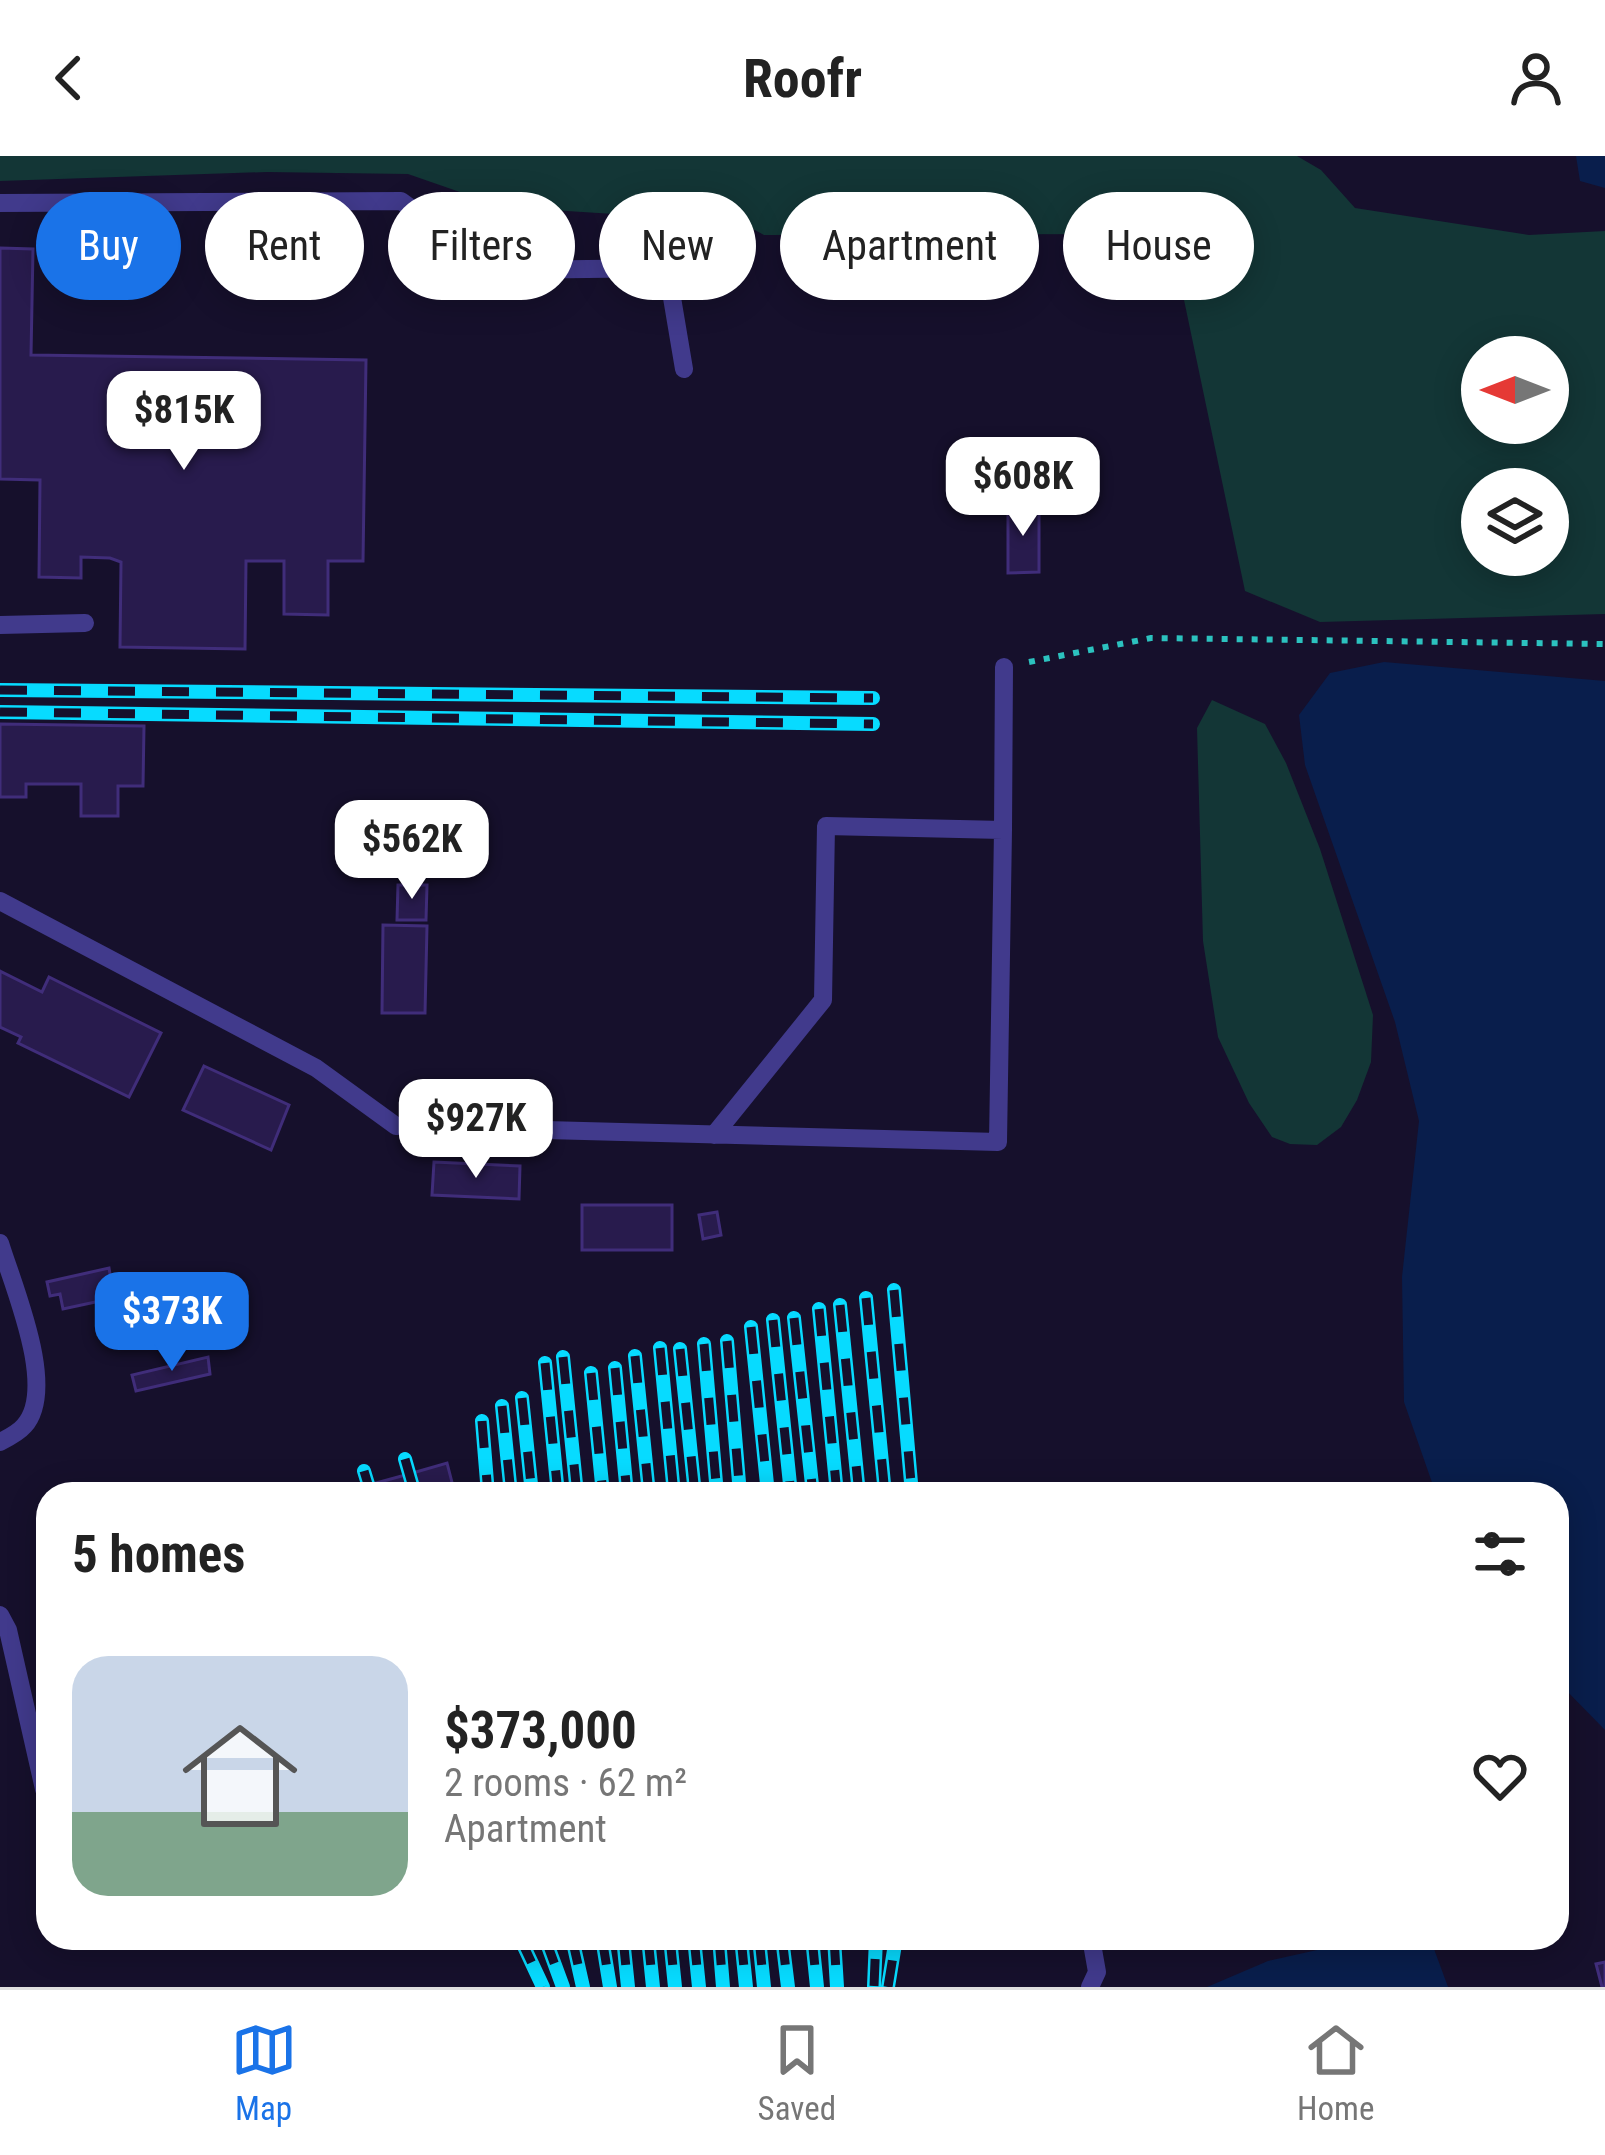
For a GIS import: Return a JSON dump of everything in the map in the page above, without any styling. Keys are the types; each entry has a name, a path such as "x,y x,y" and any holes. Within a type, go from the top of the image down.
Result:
{"lane":[{"path":"0,203 401,201 477,256 507,270 667,268 684,369"},
{"path":"0,625 85,623"},
{"path":"0,901 316,1068 396,1126 998,1142 1004,667"},
{"path":"714,1135 823,1000 826,826 1003,830"},
{"path":"0,1442 26,1424 35,1402 38,1367 2,1255"},
{"path":"0,1615 8,1630 36,1754"},
{"path":"1090,1987 1097,1972 1093,1950"}],"path":[{"path":"1004,667 1151,638 1605,644"}],"green space":[{"path":"0,156 1297,156 1321,170 1355,208 1529,235 1605,231 1605,614 1320,622 1245,591 1184,300 1254,300 1254,192 1063,192 1063,234 1039,234 1039,192 780,192 780,235 764,235 756,231 756,192 599,192 599,213 575,212 575,192 460,192 408,174 267,172 0,181"},
{"path":"1212,700 1265,724 1286,763 1320,849 1373,1015 1371,1062 1357,1100 1341,1127 1317,1145 1290,1144 1272,1137 1249,1103 1218,1037 1203,941 1197,728"}],"water":[{"path":"1576,156 1605,156 1605,188 1580,181"},
{"path":"1384,662 1605,681 1605,1730 1569,1693 1569,1482 1432,1482 1404,1402 1402,1277 1419,1121 1395,1022 1305,765 1299,715 1330,673"},
{"path":"1317,1950 1434,1950 1448,1987 1207,1987 1268,1961"}],"building":[{"path":"0,248 33,249 31,355 366,360 363,561 328,561 328,615 284,614 284,561 246,561 245,649 120,647 121,562 81,557 81,578 39,577 40,480 0,479"},
{"path":"1008,505 1039,505 1039,572 1008,573"},
{"path":"0,724 144,726 143,786 118,786 118,816 81,816 81,784 26,784 26,797 0,797"},
{"path":"398,885 427,885 426,920 397,920"},
{"path":"383,925 427,926 425,1013 382,1013"},
{"path":"0,971 42,992 49,977 161,1033 129,1097 18,1043 21,1037 0,1027"},
{"path":"204,1066 289,1105 271,1150 183,1110"},
{"path":"434,1162 520,1166 519,1199 432,1195"},
{"path":"582,1205 672,1205 672,1250 582,1250"},
{"path":"717,1212 721,1235 703,1239 699,1215"},
{"path":"109,1268 114,1298 63,1309 60,1294 50,1296 47,1282"},
{"path":"208,1357 210,1374 136,1391 132,1375"},
{"path":"447,1463 452,1482 380,1482"},
{"path":"1605,1962 1605,1987 1602,1987 1596,1964"}],"railway":[{"path":"0,690 873,698"},
{"path":"0,712 873,724"},
{"path":"894,1290 911,1482"},
{"path":"866,1298 884,1482"},
{"path":"840,1305 858,1482"},
{"path":"819,1309 836,1482"},
{"path":"794,1318 812,1482"},
{"path":"773,1320 790,1482"},
{"path":"751,1327 767,1482"},
{"path":"727,1341 739,1482"},
{"path":"704,1344 716,1482"},
{"path":"660,1348 673,1482"},
{"path":"680,1349 694,1482"},
{"path":"635,1356 648,1482"},
{"path":"563,1357 576,1482"},
{"path":"545,1363 557,1482"},
{"path":"615,1368 626,1482"},
{"path":"591,1373 602,1482"},
{"path":"522,1398 531,1482"},
{"path":"502,1406 510,1482"},
{"path":"482,1421 487,1482"},
{"path":"405,1459 412,1482"},
{"path":"364,1471 367,1482"},
{"path":"526,1950 543,1987"},
{"path":"549,1950 563,1987"},
{"path":"575,1950 583,1987"},
{"path":"604,1950 610,1987"},
{"path":"624,1950 628,1987"},
{"path":"649,1950 653,1987"},
{"path":"671,1950 675,1987"},
{"path":"695,1950 699,1987"},
{"path":"720,1950 723,1987"},
{"path":"742,1950 746,1987"},
{"path":"760,1950 764,1987"},
{"path":"783,1950 788,1987"},
{"path":"813,1950 817,1987"},
{"path":"835,1950 837,1987"},
{"path":"874,1986 876,1950"},
{"path":"888,1987 894,1950"}]}
